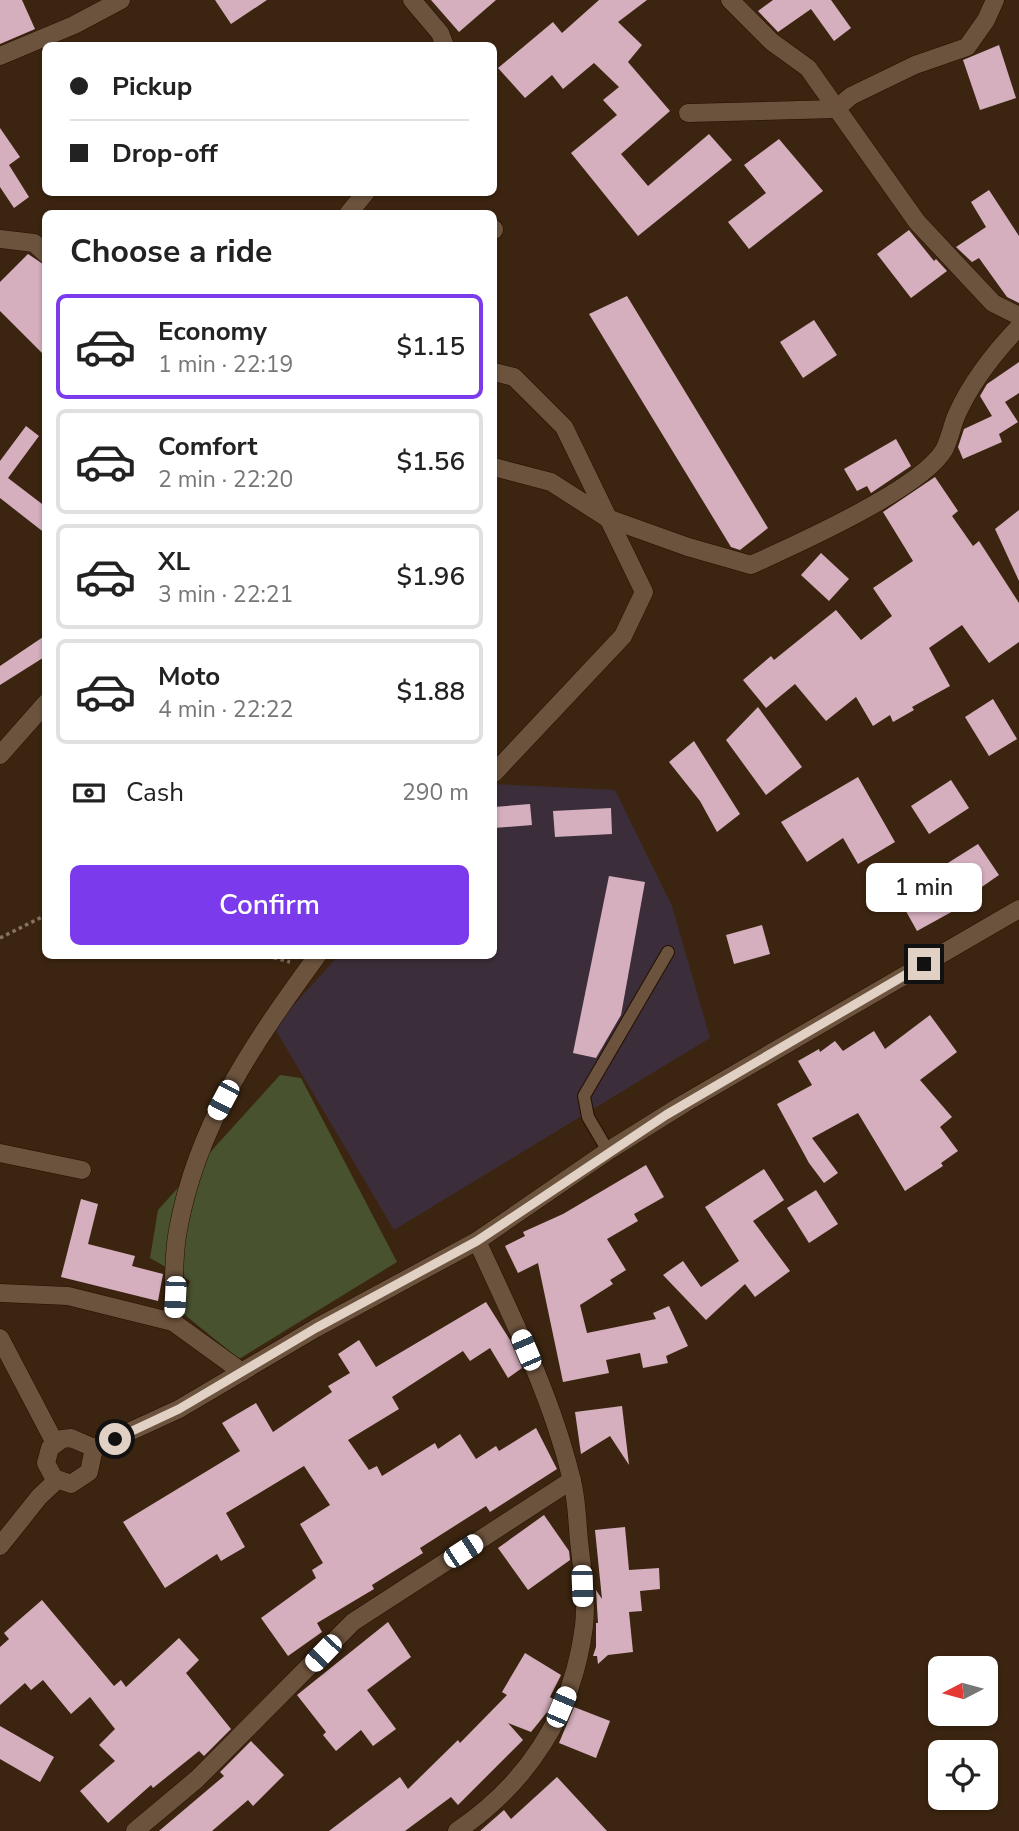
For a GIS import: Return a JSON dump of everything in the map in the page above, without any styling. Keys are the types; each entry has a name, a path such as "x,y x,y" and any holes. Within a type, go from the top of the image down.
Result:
{"street":[{"path":"0,56 63,30 121,0"},
{"path":"412,0 440,33 443,42"},
{"path":"730,0 772,42 808,68 917,222 993,303 1019,316"},
{"path":"688,113 836,108 851,96 915,65 967,47 996,0"},
{"path":"351,210 363,196"},
{"path":"0,239 42,247"},
{"path":"497,468 551,482 607,518 688,547 751,565 830,530 914,478 944,450 960,408 991,356 1019,327"},
{"path":"497,373 514,377 564,427 643,592 623,636 497,770"},
{"path":"0,755 42,708"},
{"path":"94,1448 71,1438 55,1443 50,1448 46,1463 49,1473 57,1480 71,1484 85,1477 94,1448 179,1409 477,1241 608,1151 1019,909"},
{"path":"173,1322 177,1232 202,1139 243,1062 315,959"},
{"path":"0,1153 82,1170"},
{"path":"457,1831 509,1789 544,1745 569,1688 584,1625 582,1567 572,1480 536,1375 477,1241"},
{"path":"0,1293 68,1296 173,1322 242,1372"},
{"path":"0,1338 55,1443"},
{"path":"0,1546 39,1497 57,1480"},
{"path":"135,1831 197,1779 354,1622 572,1480"}],"lane":[{"path":"608,1151 588,1117 584,1096 668,952"}],"path":[{"path":"0,938 42,917"}],"shaded area":[{"path":"497,784 615,790 672,906 710,1038 394,1230 274,1027 335,959 497,959"}],"green space":[{"path":"280,1075 301,1078 397,1262 239,1359 179,1310 190,1281 150,1258 158,1210"}],"building":[{"path":"0,0 22,0 35,29 0,44"},
{"path":"215,0 267,0 231,24"},
{"path":"431,0 496,0 459,32"},
{"path":"599,0 647,0 618,22 642,45 628,62 670,111 621,154 648,186 709,134 732,160 638,236 571,153 617,115 603,100 619,87 594,63 563,89 552,75 525,98 498,68 553,22 562,33"},
{"path":"773,0 831,0 851,28 834,41 811,9 778,32 758,11"},
{"path":"999,45 1016,98 980,110 963,60"},
{"path":"0,128 20,157 9,165 29,197 14,208 0,187"},
{"path":"779,139 823,191 749,249 728,222 766,193 744,165"},
{"path":"989,190 1019,236 1019,303 1007,297 979,258 972,262 956,247 986,227 971,202"},
{"path":"909,230 934,261 936,259 947,271 911,298 877,254"},
{"path":"28,254 42,263 42,353 0,311 0,282"},
{"path":"627,296 768,528 740,550 731,547 589,314"},
{"path":"814,320 837,355 803,378 780,342"},
{"path":"1019,362 1019,393 1005,402 1018,422 999,434 1002,442 963,459 958,447 964,429 992,416 980,396 987,384"},
{"path":"26,426 39,436 8,478 42,504 42,531 0,498 0,461"},
{"path":"896,439 911,466 871,493 867,486 857,491 844,469"},
{"path":"935,477 958,511 952,516 973,546 979,541 1019,603 1019,642 989,663 962,625 929,648 950,686 912,707 914,710 893,722 890,715 873,726 856,697 826,721 795,684 766,708 743,680 771,656 774,660 836,610 861,640 892,616 873,588 913,561 883,512"},
{"path":"1019,510 1019,581 995,529"},
{"path":"821,553 849,579 829,601 801,575"},
{"path":"42,638 42,659 0,685 0,666"},
{"path":"993,699 1017,739 989,756 965,717"},
{"path":"758,707 802,767 766,795 726,740"},
{"path":"694,741 740,814 717,832 700,801 669,762"},
{"path":"858,777 895,842 858,864 843,838 807,862 781,822"},
{"path":"951,780 969,808 929,834 911,806"},
{"path":"530,804 532,825 497,828 497,807"},
{"path":"611,808 612,834 555,837 553,811"},
{"path":"978,844 999,875 953,907 955,910 917,931 897,895"},
{"path":"609,876 645,882 621,1015 596,1058 573,1053"},
{"path":"762,925 770,954 734,964 726,935"},
{"path":"930,1015 957,1052 920,1080 952,1117 940,1127 958,1151 941,1163 943,1166 905,1191 858,1113 812,1138 838,1173 824,1183 809,1163 777,1104 812,1085 798,1061 819,1049 820,1052 835,1041 843,1051 874,1031 885,1049"},
{"path":"646,1165 664,1197 634,1214 638,1221 607,1239 626,1270 610,1280 613,1284 580,1305 587,1333 656,1319 653,1313 669,1306 688,1346 666,1356 668,1363 643,1368 640,1353 606,1360 609,1373 563,1382 538,1263 518,1273 505,1246 525,1236 523,1232 563,1214"},
{"path":"764,1169 784,1200 753,1221 790,1271 755,1297 745,1284 706,1320 663,1275 683,1261 701,1287 739,1261 705,1207"},
{"path":"816,1190 838,1224 809,1243 787,1208"},
{"path":"81,1199 98,1204 88,1244 135,1256 132,1266 163,1274 158,1301 61,1277"},
{"path":"486,1302 510,1340 522,1368 508,1378 490,1348 470,1361 463,1351 392,1397 399,1409 348,1440 369,1470 377,1466 382,1476 435,1443 438,1449 460,1434 476,1459 496,1446 499,1451 536,1428 557,1469 490,1512 486,1506 420,1548 423,1553 372,1585 374,1589 317,1623 322,1632 288,1656 261,1618 316,1578 312,1570 323,1563 300,1524 330,1505 304,1466 226,1513 245,1547 221,1561 217,1554 165,1588 123,1522 240,1451 222,1423 256,1403 273,1432 332,1392 328,1386 350,1373 338,1354 359,1340 376,1367"},
{"path":"622,1406 629,1465 610,1436 581,1454 575,1412"},
{"path":"544,1515 569,1551 570,1560 528,1590 498,1548"},
{"path":"625,1527 629,1570 659,1568 660,1589 640,1591 642,1611 629,1612 633,1652 608,1655 598,1664 597,1656 593,1656 598,1623 596,1590 602,1599 595,1530"},
{"path":"42,1600 114,1686 121,1680 126,1687 179,1638 199,1660 186,1673 231,1729 204,1756 199,1751 153,1788 151,1785 108,1823 80,1791 115,1761 99,1745 115,1729 90,1697 71,1714 43,1680 31,1690 25,1683 0,1705 0,1647 9,1639 4,1633"},
{"path":"388,1622 411,1657 367,1690 396,1729 373,1746 361,1730 336,1751 323,1735 326,1732 297,1695"},
{"path":"525,1653 561,1675 550,1697 553,1699 548,1711 531,1732 508,1723 523,1740 458,1805 451,1797 405,1831 329,1831 400,1777 408,1789 458,1740 460,1743 507,1695 502,1692"},
{"path":"574,1707 610,1721 596,1758 559,1743"},
{"path":"0,1726 54,1757 40,1782 0,1759"},
{"path":"251,1741 284,1775 253,1806 248,1800 212,1831 159,1831 224,1776 220,1772"},
{"path":"557,1777 607,1831 480,1831 504,1810 511,1819"}],"route":[{"path":"115,1439 179,1409 316,1328 477,1241 608,1151 666,1115 924,964"}]}
